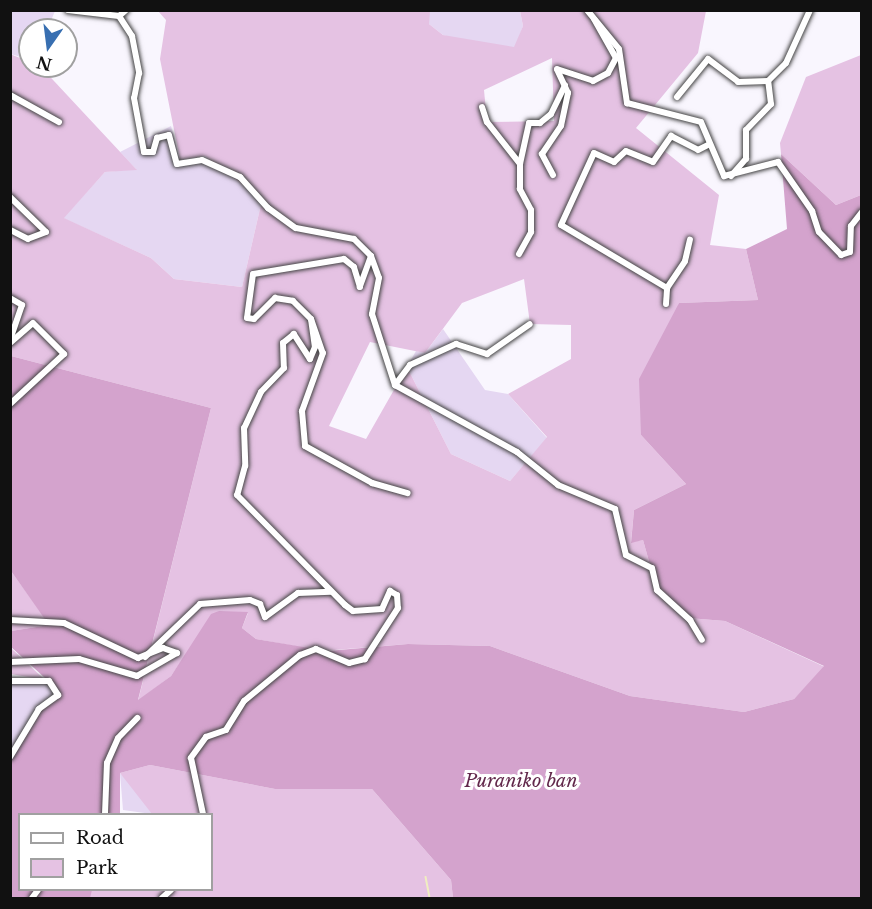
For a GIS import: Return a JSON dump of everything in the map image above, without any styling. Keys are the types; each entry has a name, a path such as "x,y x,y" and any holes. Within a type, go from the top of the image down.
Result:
{"street":[{"path":"68,10 119,16 126,10"},
{"path":"587,10 619,49 627,103 697,119 724,176 731,177 778,162 812,211 819,232 841,255 850,252 851,226 861,212"},
{"path":"677,97 708,59 738,82 768,81 786,63 810,10"},
{"path":"119,16 132,36 139,73 134,98 144,152 153,152 157,138 169,135 177,164 202,160 240,177 268,208 296,228 354,239 371,256 379,278 372,314 396,385 517,452 558,485 615,509 626,555 652,568 657,590 690,620 702,640"},
{"path":"553,175 542,154 561,126 565,85 557,69 593,81 608,73 615,58 595,17"},
{"path":"731,177 746,159 746,130 771,104 768,81"},
{"path":"519,254 531,232 531,210 520,189 520,164 529,123 540,123 551,114 565,85"},
{"path":"10,95 59,122"},
{"path":"482,107 487,122 520,164"},
{"path":"667,288 561,225 594,153 614,162 626,151 652,162 670,136 698,150 710,144"},
{"path":"10,197 46,232 28,239 10,230"},
{"path":"666,304 667,288 685,261 690,240"},
{"path":"371,256 360,287 354,267 344,259 253,274 247,318 254,319 280,297 301,305 311,319 323,353 302,407 304,446 372,483 408,493"},
{"path":"10,298 22,305 10,341"},
{"path":"204,813 191,758 206,737 226,730 244,701 300,655 316,649 349,663 365,659 398,608 395,591 390,591 382,609 370,612 354,611 331,592 237,495 245,466 244,428 254,404 284,368 285,339 294,334 312,357 311,319"},
{"path":"10,341 33,323 63,354 10,404"},
{"path":"396,385 410,365 456,344 487,354 530,324"},
{"path":"145,658 200,604 250,600 260,604 265,617 298,593 331,592"},
{"path":"10,620 64,623 110,648 145,658 163,648 177,653 137,676 79,659 10,662"},
{"path":"10,681 49,681 58,695 39,709 10,757"},
{"path":"105,813 106,763 118,738 137,718"}],"shaded area":[{"path":"11,10 55,11 52,18 18,18 18,56 11,54"},
{"path":"426,11 520,11 523,26 515,48 468,43 443,35 429,24"},
{"path":"171,126 180,160 205,156 262,200 242,287 174,279 151,258 63,218 105,172 136,169 120,152"},
{"path":"443,329 485,390 508,394 547,438 510,481 451,454 407,367 416,351 425,353"},
{"path":"38,678 56,688 52,703 39,709 11,757 11,681"},
{"path":"120,773 148,803 152,813 123,810"}],"green space":[{"path":"158,11 430,11 429,24 443,35 514,47 523,26 520,11 706,11 698,53 636,128 719,195 710,245 746,249 758,300 679,303 641,435 686,484 634,510 631,542 643,540 657,590 688,618 725,621 825,667 794,699 744,712 630,696 490,646 408,644 322,651 256,639 242,628 248,613 184,657 171,676 138,701 211,408 11,356 10,54 18,57 18,78 51,78 137,170 105,172 64,218 151,258 174,279 242,287 262,200 205,156 180,160 160,59 166,20","holes":["552,58 554,121 487,122 484,90","524,279 530,324 571,325 571,359 508,394 547,437 510,481 451,454 407,367 366,439 329,426 370,342 425,353 462,303"]},
{"path":"861,55 861,195 836,205 781,154 780,143 806,77"},
{"name":"Puraniko ban","path":"781,154 836,205 861,195 861,898 453,898 451,880 372,789 275,789 150,765 120,773 120,813 18,813 18,891 92,891 90,898 11,898 11,757 39,709 57,700 56,688 11,647 11,631 49,625 11,571 11,356 211,408 138,700 171,676 211,614 219,611 248,612 242,628 256,639 327,651 408,644 490,646 630,696 744,712 794,699 824,666 725,621 688,618 657,590 643,540 631,543 634,510 686,484 641,435 639,379 679,303 758,300 746,249 787,229"},
{"path":"11,571 50,625 11,631"},
{"path":"11,648 45,680 11,674"},
{"path":"150,765 275,789 372,789 451,880 453,898 87,898 89,891 213,891 213,813 151,813 120,773"}],"waterway":[{"path":"426,877 430,898"}]}
